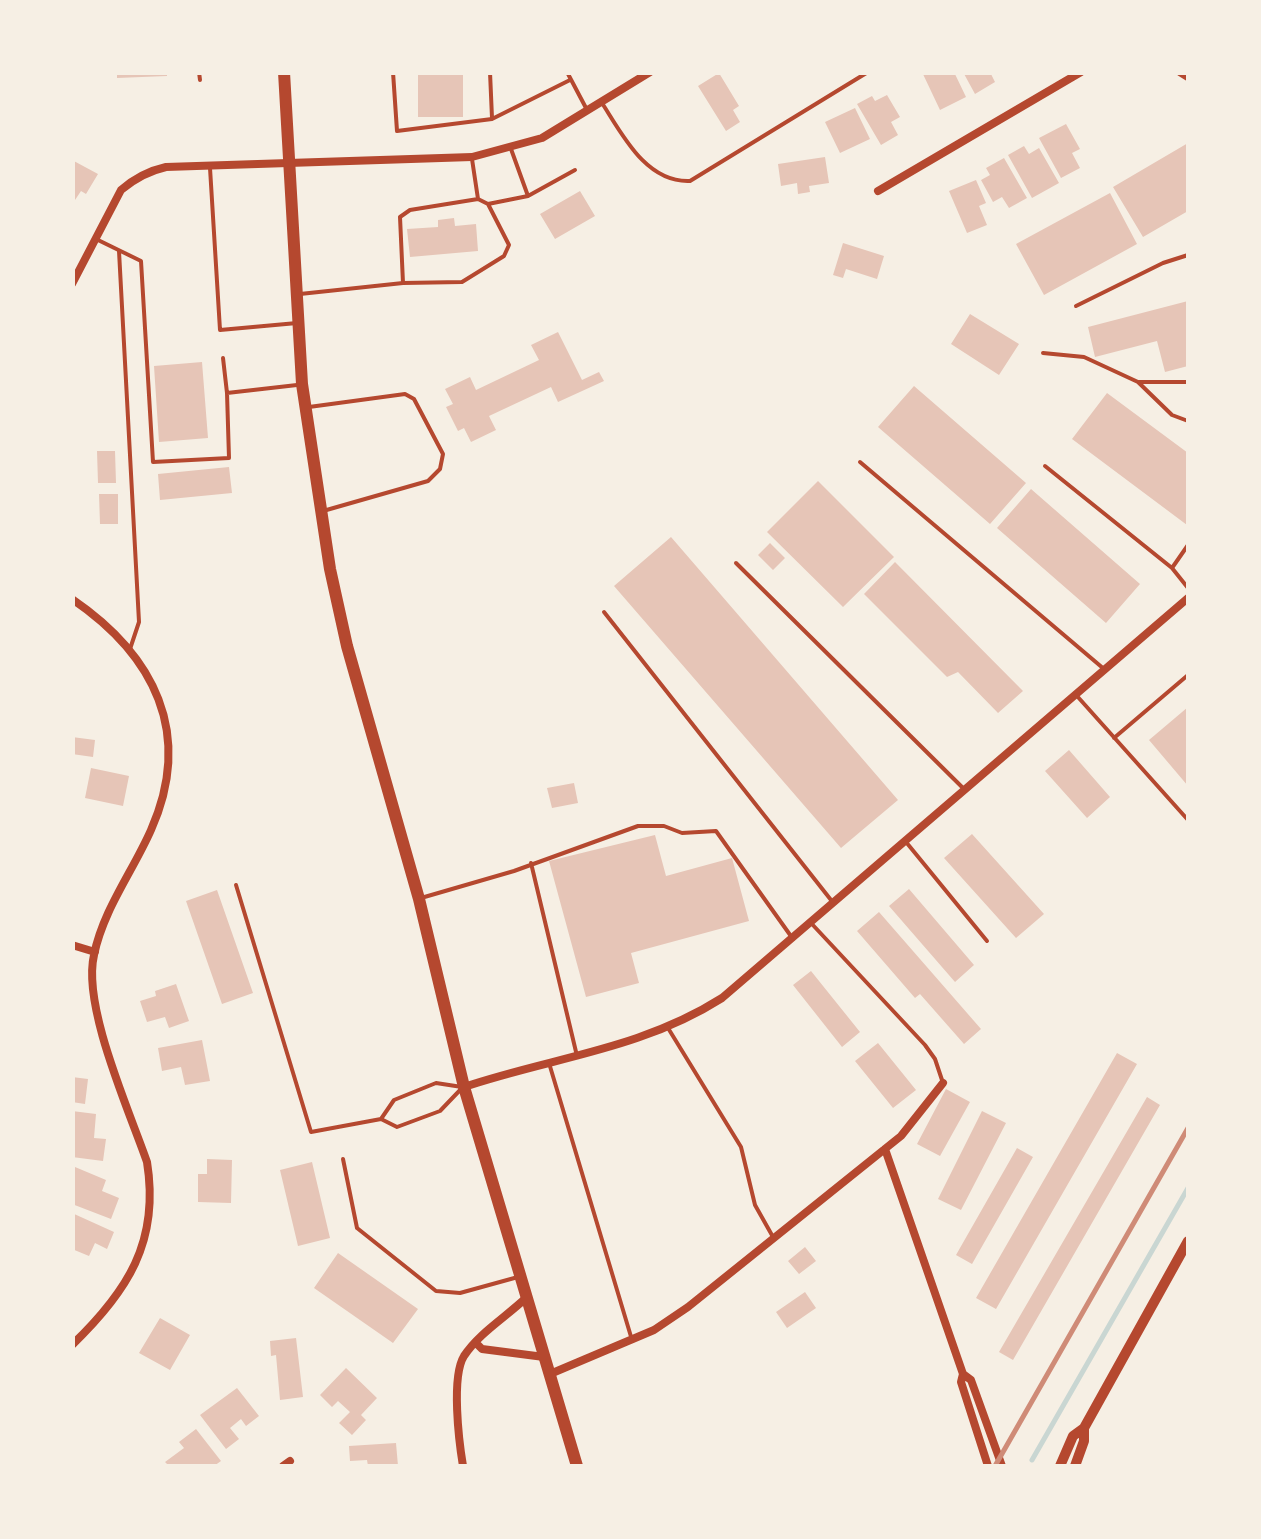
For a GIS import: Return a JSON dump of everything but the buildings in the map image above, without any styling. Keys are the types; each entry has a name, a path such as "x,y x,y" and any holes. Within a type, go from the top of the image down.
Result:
{"main road":[{"path":"284,72 304,408 348,646 419,899 464,1087 576,1466"}],"street":[{"path":"72,284 121,190 132,180 166,167 472,157 542,138 650,72"},
{"path":"878,192 1082,72"},
{"path":"1180,72 1188,77"},
{"path":"464,1087 638,1040 722,998 1188,598"},
{"path":"72,600 107,625 146,668 168,742 167,770 152,829 116,898 95,952 94,1000 147,1162 150,1183 144,1236 132,1276 96,1322 72,1345"},
{"path":"72,944 95,952"},
{"path":"550,1374 654,1330 688,1307 901,1136 943,1083"},
{"path":"884,1150 963,1374 961,1382 988,1466"},
{"path":"1060,1466 1188,1240"},
{"path":"463,1466 458,1372 466,1353 481,1335 527,1298"},
{"path":"477,1344 482,1349 544,1356"},
{"path":"963,1374 971,1380 1002,1466"},
{"path":"1075,1466 1084,1428"}],"lane":[{"path":"199,72 200,80"},
{"path":"393,72 397,130 492,118 570,80"},
{"path":"490,72 492,118"},
{"path":"567,72 588,111"},
{"path":"602,102 634,153 675,182 690,181 868,72"},
{"path":"510,148 528,196"},
{"path":"472,157 478,199"},
{"path":"210,166 220,330 297,323"},
{"path":"488,204 528,196 575,170"},
{"path":"295,295 462,282 504,256 508,245 488,204 478,199 410,210 400,217 402,284"},
{"path":"96,239 141,262 153,462 230,458 224,358"},
{"path":"120,251 139,622 130,650"},
{"path":"1076,306 1188,254"},
{"path":"1043,353 1084,357 1138,382 1172,415 1188,421"},
{"path":"1138,382 1188,382"},
{"path":"227,393 302,384"},
{"path":"304,408 405,394 414,399 442,454 440,469 428,481 321,512"},
{"path":"860,462 1106,671"},
{"path":"1045,466 1172,568 1188,588"},
{"path":"1172,568 1188,545"},
{"path":"736,564 966,791"},
{"path":"604,612 834,904"},
{"path":"1114,738 1188,675"},
{"path":"1077,696 1188,820"},
{"path":"419,899 638,826 664,826 682,832 716,830 793,939"},
{"path":"906,842 987,941"},
{"path":"532,863 577,1056"},
{"path":"236,884 312,1132 381,1119 397,1127 440,1111 464,1087"},
{"path":"811,923 924,1044 935,1059 943,1083"},
{"path":"668,1028 740,1147 755,1205 772,1237"},
{"path":"549,1063 628,1342"},
{"path":"381,1119 394,1100 436,1083 464,1087"},
{"path":"344,1160 357,1228 436,1291 460,1293 520,1276"}],"waterway":[{"path":"1032,1460 1188,1188"}],"railway":[{"path":"995,1466 1188,1128"}]}
